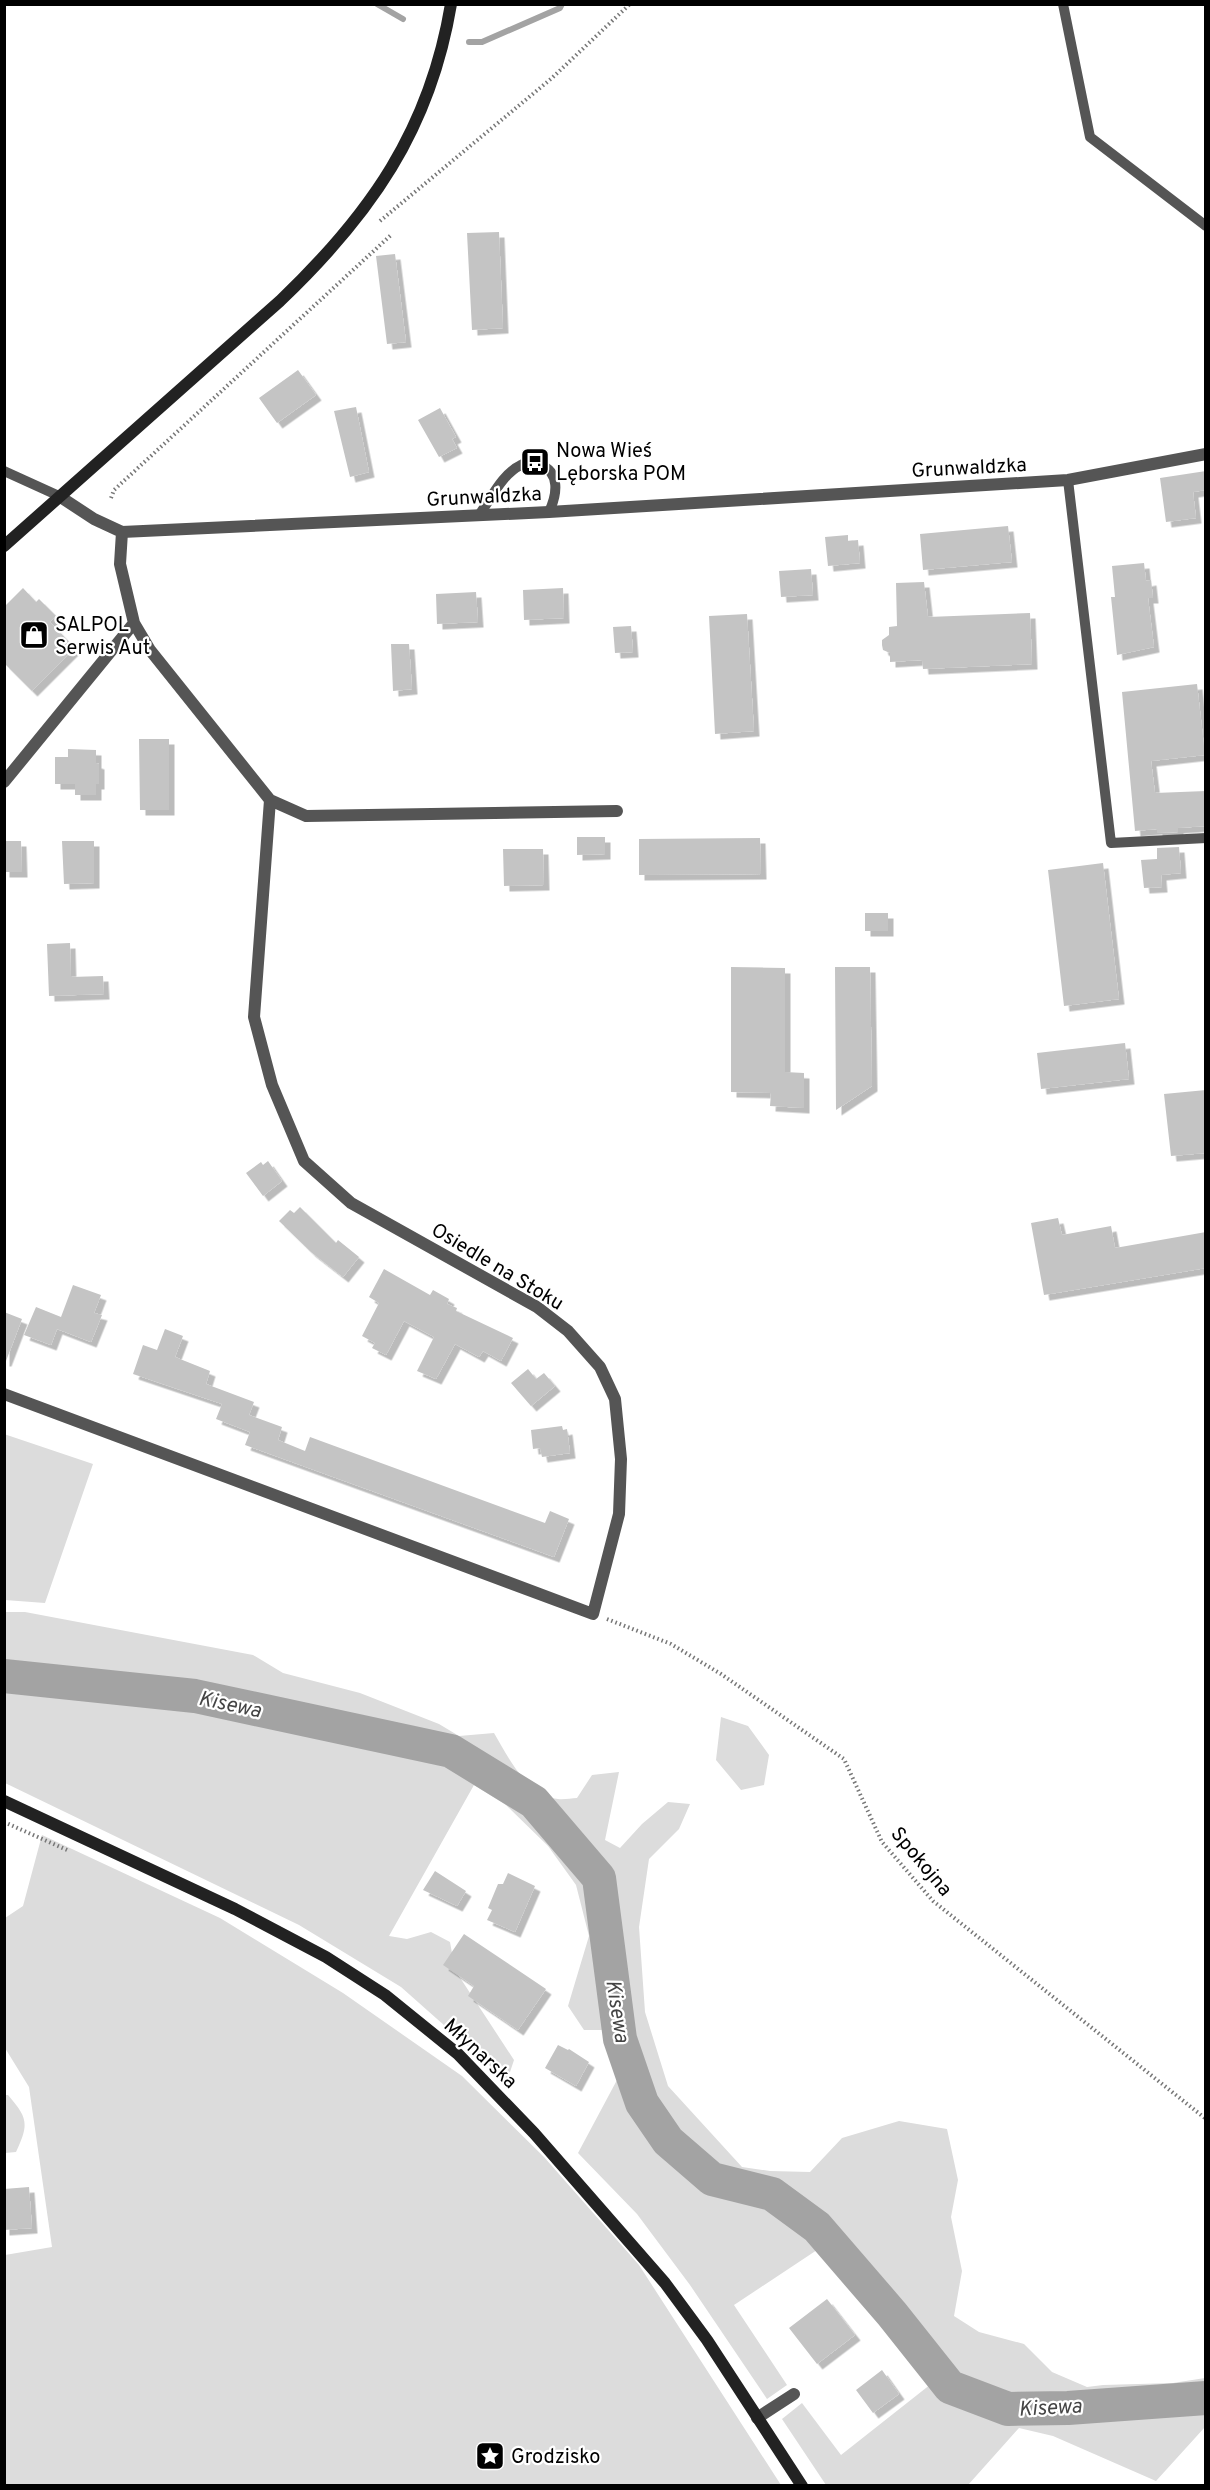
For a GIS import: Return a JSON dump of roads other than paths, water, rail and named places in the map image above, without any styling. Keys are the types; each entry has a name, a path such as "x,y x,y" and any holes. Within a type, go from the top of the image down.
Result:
{"street":[{"path":"4,546 280,301 312,271 364,211 406,145 435,73 451,4"},
{"name":"Grunwaldzka","path":"59,495 94,519 122,532 479,516 1068,480 1206,454"},
{"path":"122,532 120,564 134,623 150,651 270,800 306,816 618,811"},
{"path":"4,782 134,623"},
{"name":"Osiedle na Stoku","path":"4,1394 593,1614 619,1514 621,1459 615,1399 600,1367 568,1331 537,1307 351,1203 304,1161 272,1085 254,1017 270,800"},
{"name":"Młynarska","path":"4,1801 235,1910 326,1957 385,1995 458,2054 534,2133 665,2283 707,2340 802,2486"},
{"path":"757,2418 794,2394"}],"lane":[{"path":"1063,4 1090,137 1206,226"},
{"path":"479,516 510,472 523,463 535,462 545,466 552,473 556,483 556,497 549,512"},
{"path":"4,471 59,495"},
{"path":"1068,480 1111,843 1206,838"}],"waterway":[{"path":"377,4 403,19"},
{"path":"469,42 482,42 560,8 562,4"},
{"name":"Kisewa","path":"4,1676 195,1696 451,1751 534,1802 599,1878 620,2039 642,2103 668,2141 712,2179 772,2194 817,2227 892,2314 950,2387 1008,2409 1068,2408 1206,2398"}],"place":[{"name":"Nowa Wieś Lęborska POM","path":"535,462"},
{"name":"SALPOL Serwis Aut","path":"34,635"},
{"name":"Grodzisko","path":"490,2456"}]}
